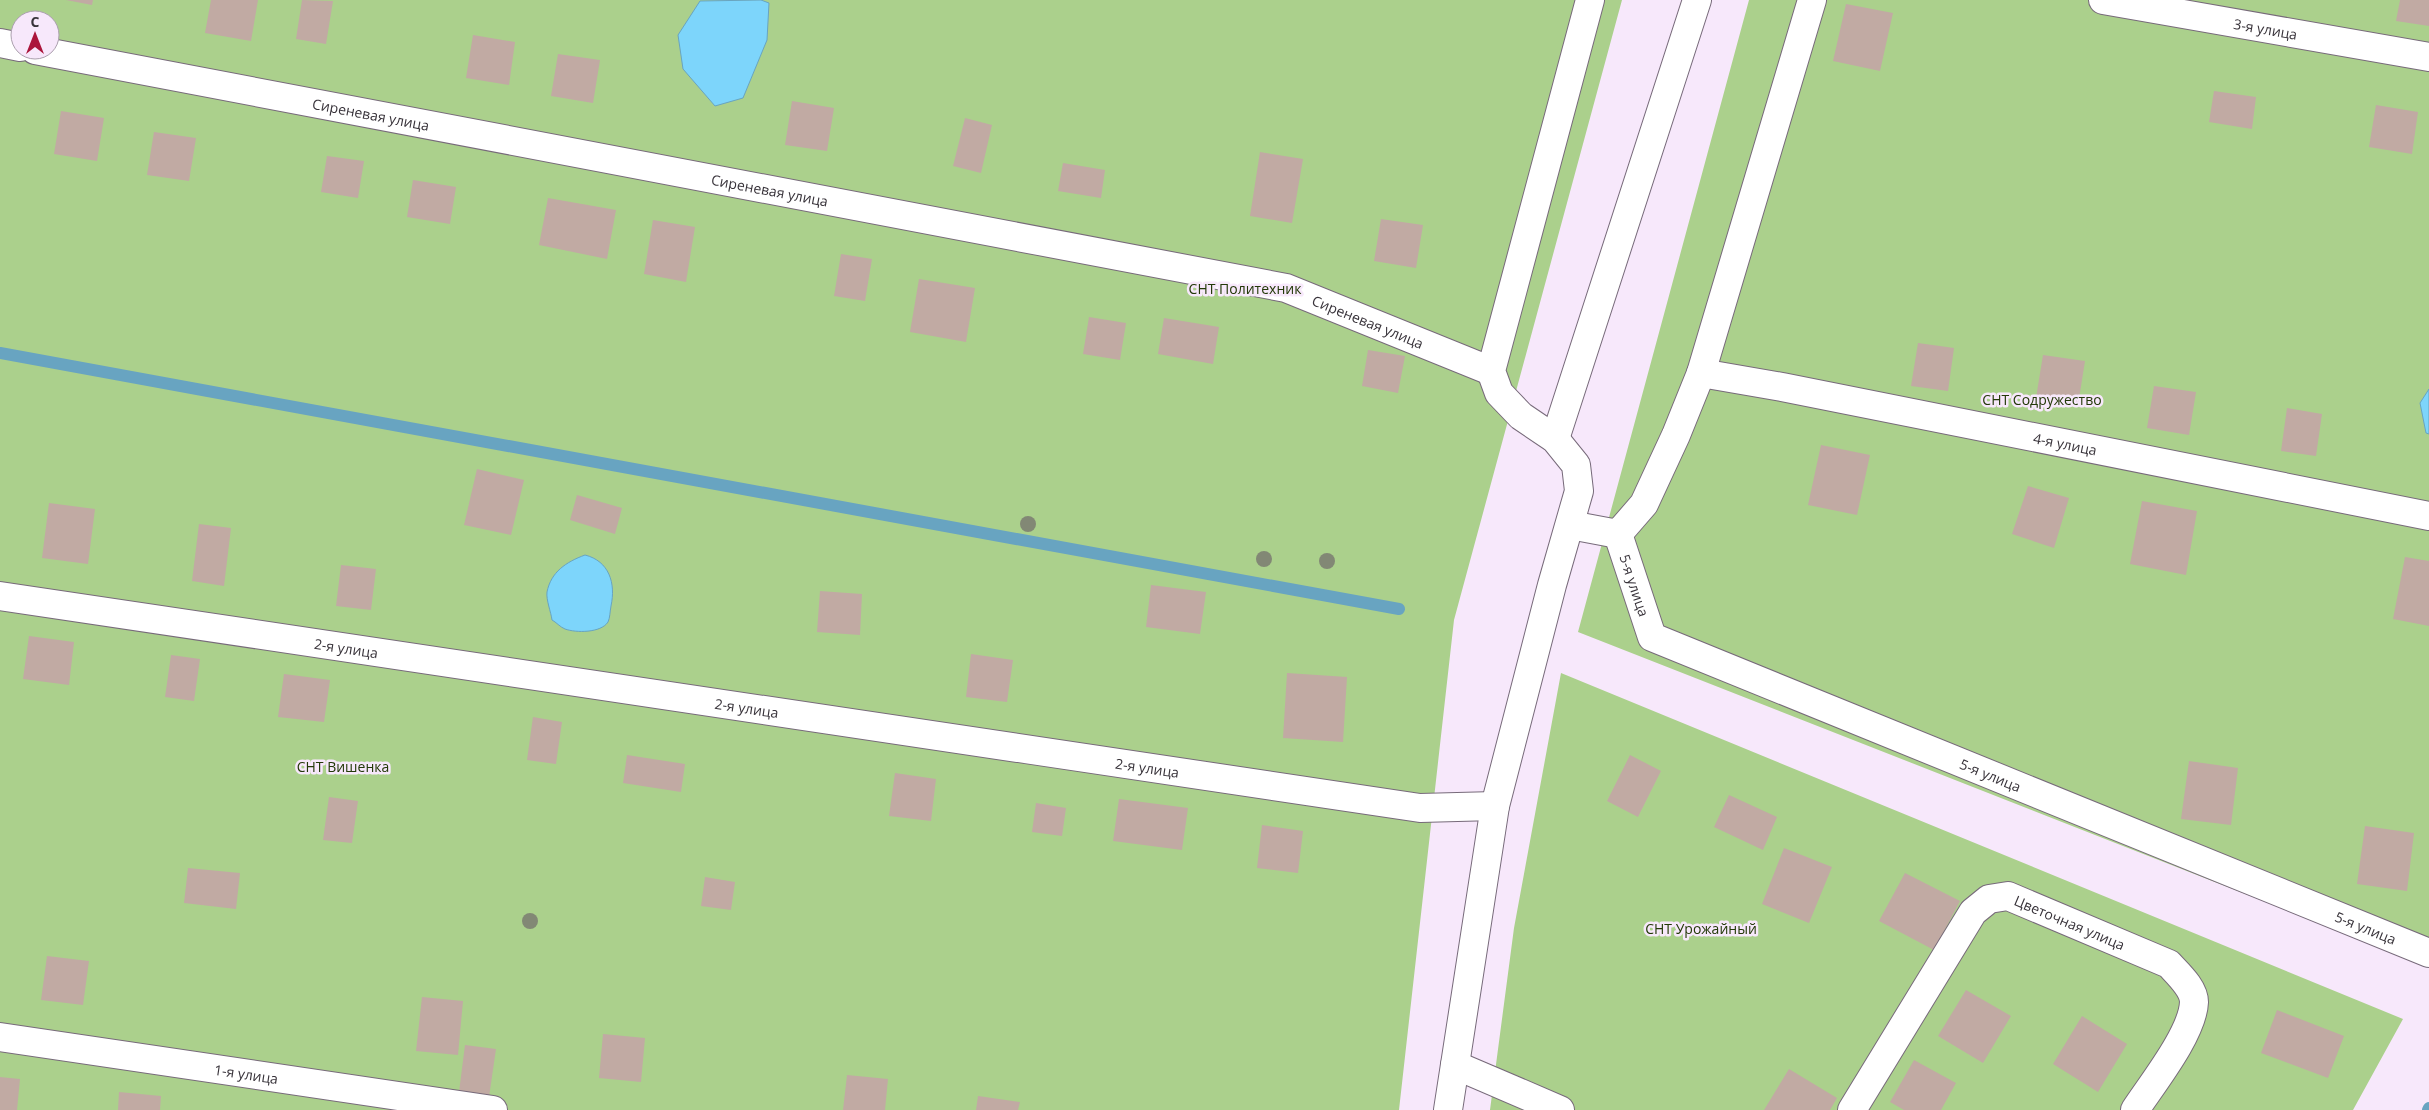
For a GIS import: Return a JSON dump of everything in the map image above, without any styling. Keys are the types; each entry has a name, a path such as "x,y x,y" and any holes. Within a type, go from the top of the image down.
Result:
{"street":[{"path":"1448,1110 1495,806 1579,491 1576,465 1555,439 1515,410 1499,393 1491,371 1590,0"},
{"path":"1555,439 1697,0"},
{"path":"1570,525 1618,534 1644,504 1676,435 1701,373 1812,0"},
{"name":"3-я улица","path":"2103,0 2429,57"},
{"name":"Сиреневая улица","path":"60,55 1286,288 1491,371"},
{"name":"4-я улица","path":"1701,373 1782,387 2429,516"},
{"name":"5-я улица","path":"1618,534 1652,637 2429,953"},
{"name":"2-я улица","path":"0,596 1420,808 1495,806"},
{"name":"Цветочная улица","path":"1852,1110 1973,912 1989,899 2008,896 2169,964 2185,982 2194,1001 2188,1028 2135,1110"},
{"name":"1-я улица","path":"0,1037 493,1110"},
{"path":"1455,1065 1560,1110"}],"green space":[{"path":"0,0 1622,0 1454,620 1399,1110 0,1110"},
{"name":"СНТ Содружество","path":"1749,0 2429,0 2429,966 1578,632"},
{"name":"СНТ Урожайный","path":"1561,673 2403,1019 2353,1110 1490,1110 1514,928"}],"water":[{"path":"761,0 769,3 767,40 743,98 715,106 683,69 678,35 700,1"},
{"path":"2429,389 2429,434 2426,433 2420,403"},
{"path":"585,555 600,562 609,574 612,597 609,619 605,626 594,630 570,630 563,628 552,620 547,592 552,579 560,569"}],"building":[{"path":"66,0 93,0 92,5"},
{"path":"211,0 258,0 251,41 205,33"},
{"path":"302,0 333,1 326,44 296,39"},
{"path":"2400,0 2429,0 2429,26 2396,21"},
{"path":"1846,4 1893,13 1880,71 1833,61"},
{"path":"473,35 515,42 509,85 466,78"},
{"path":"558,54 600,60 593,103 551,96"},
{"path":"2214,91 2256,97 2252,129 2209,122"},
{"path":"792,101 834,108 827,151 785,145"},
{"path":"2376,105 2418,112 2412,154 2369,147"},
{"path":"61,111 104,118 97,161 54,154"},
{"path":"965,118 992,125 981,173 953,166"},
{"path":"154,132 196,138 189,181 147,175"},
{"path":"1260,152 1303,159 1292,223 1250,216"},
{"path":"327,156 364,161 358,198 321,192"},
{"path":"1063,163 1105,170 1101,198 1058,191"},
{"path":"413,180 456,187 450,224 407,217"},
{"path":"548,198 616,210 607,259 539,245"},
{"path":"1381,219 1423,225 1416,268 1374,261"},
{"path":"653,220 695,227 686,282 644,274"},
{"path":"841,254 872,259 865,301 834,296"},
{"path":"919,279 975,288 966,342 910,332"},
{"path":"1089,317 1126,323 1120,360 1083,354"},
{"path":"1164,318 1219,327 1213,364 1158,354"},
{"path":"1918,343 1954,348 1948,391 1911,386"},
{"path":"1368,350 1405,356 1398,393 1362,386"},
{"path":"2043,355 2085,361 2078,405 2036,398"},
{"path":"2154,386 2196,392 2189,435 2147,428"},
{"path":"2287,408 2322,414 2316,456 2281,451"},
{"path":"1821,445 1870,455 1857,515 1808,505"},
{"path":"477,469 524,480 511,535 464,525"},
{"path":"2028,486 2069,498 2054,548 2012,534"},
{"path":"577,495 622,508 615,534 570,520"},
{"path":"2142,501 2197,511 2186,575 2130,564"},
{"path":"49,503 95,509 88,564 42,558"},
{"path":"199,524 231,528 224,586 192,581"},
{"path":"2405,557 2429,561 2429,626 2393,619"},
{"path":"341,565 376,569 371,610 336,606"},
{"path":"1151,585 1206,592 1200,634 1146,627"},
{"path":"820,591 862,594 860,635 817,632"},
{"path":"29,636 74,642 69,685 23,679"},
{"path":"971,654 1013,660 1007,702 966,697"},
{"path":"171,655 200,659 194,701 165,697"},
{"path":"1287,673 1347,677 1343,742 1283,738"},
{"path":"284,674 330,680 324,722 278,717"},
{"path":"533,717 562,722 556,764 527,760"},
{"path":"627,755 685,764 681,792 623,783"},
{"path":"1630,755 1661,771 1638,817 1607,801"},
{"path":"2189,761 2238,768 2231,825 2181,819"},
{"path":"895,773 936,779 931,821 889,816"},
{"path":"1729,795 1777,817 1763,850 1714,827"},
{"path":"329,797 358,801 352,843 323,840"},
{"path":"1119,799 1188,808 1182,850 1113,841"},
{"path":"1036,803 1066,808 1062,836 1032,832"},
{"path":"1262,825 1303,831 1298,873 1257,868"},
{"path":"2365,826 2414,833 2407,891 2357,884"},
{"path":"1784,848 1832,867 1809,923 1762,904"},
{"path":"188,868 240,873 236,909 184,903"},
{"path":"1905,873 1960,901 1934,950 1879,921"},
{"path":"705,877 735,882 731,910 701,906"},
{"path":"47,956 89,961 83,1005 41,1000"},
{"path":"1966,990 2011,1016 1983,1063 1938,1036"},
{"path":"422,997 463,1001 458,1055 416,1051"},
{"path":"2277,1010 2344,1036 2328,1078 2261,1053"},
{"path":"2082,1016 2127,1044 2098,1092 2053,1064"},
{"path":"603,1034 645,1038 641,1082 599,1078"},
{"path":"465,1045 496,1049 489,1097 459,1092"},
{"path":"1914,1060 1956,1083 1941,1110 1904,1110 1890,1102"},
{"path":"1789,1069 1837,1098 1830,1110 1764,1110"},
{"path":"847,1075 888,1079 885,1110 843,1110"},
{"path":"0,1077 20,1079 17,1110 0,1110"},
{"path":"119,1092 161,1096 160,1110 118,1110"},
{"path":"978,1096 1020,1102 1018,1110 976,1110"}],"waterway":[{"path":"0,353 1399,609"}],"park label":[{"name":"СНТ Политехник","path":"1245,288"},
{"name":"СНТ Вишенка","path":"343,766"}]}
